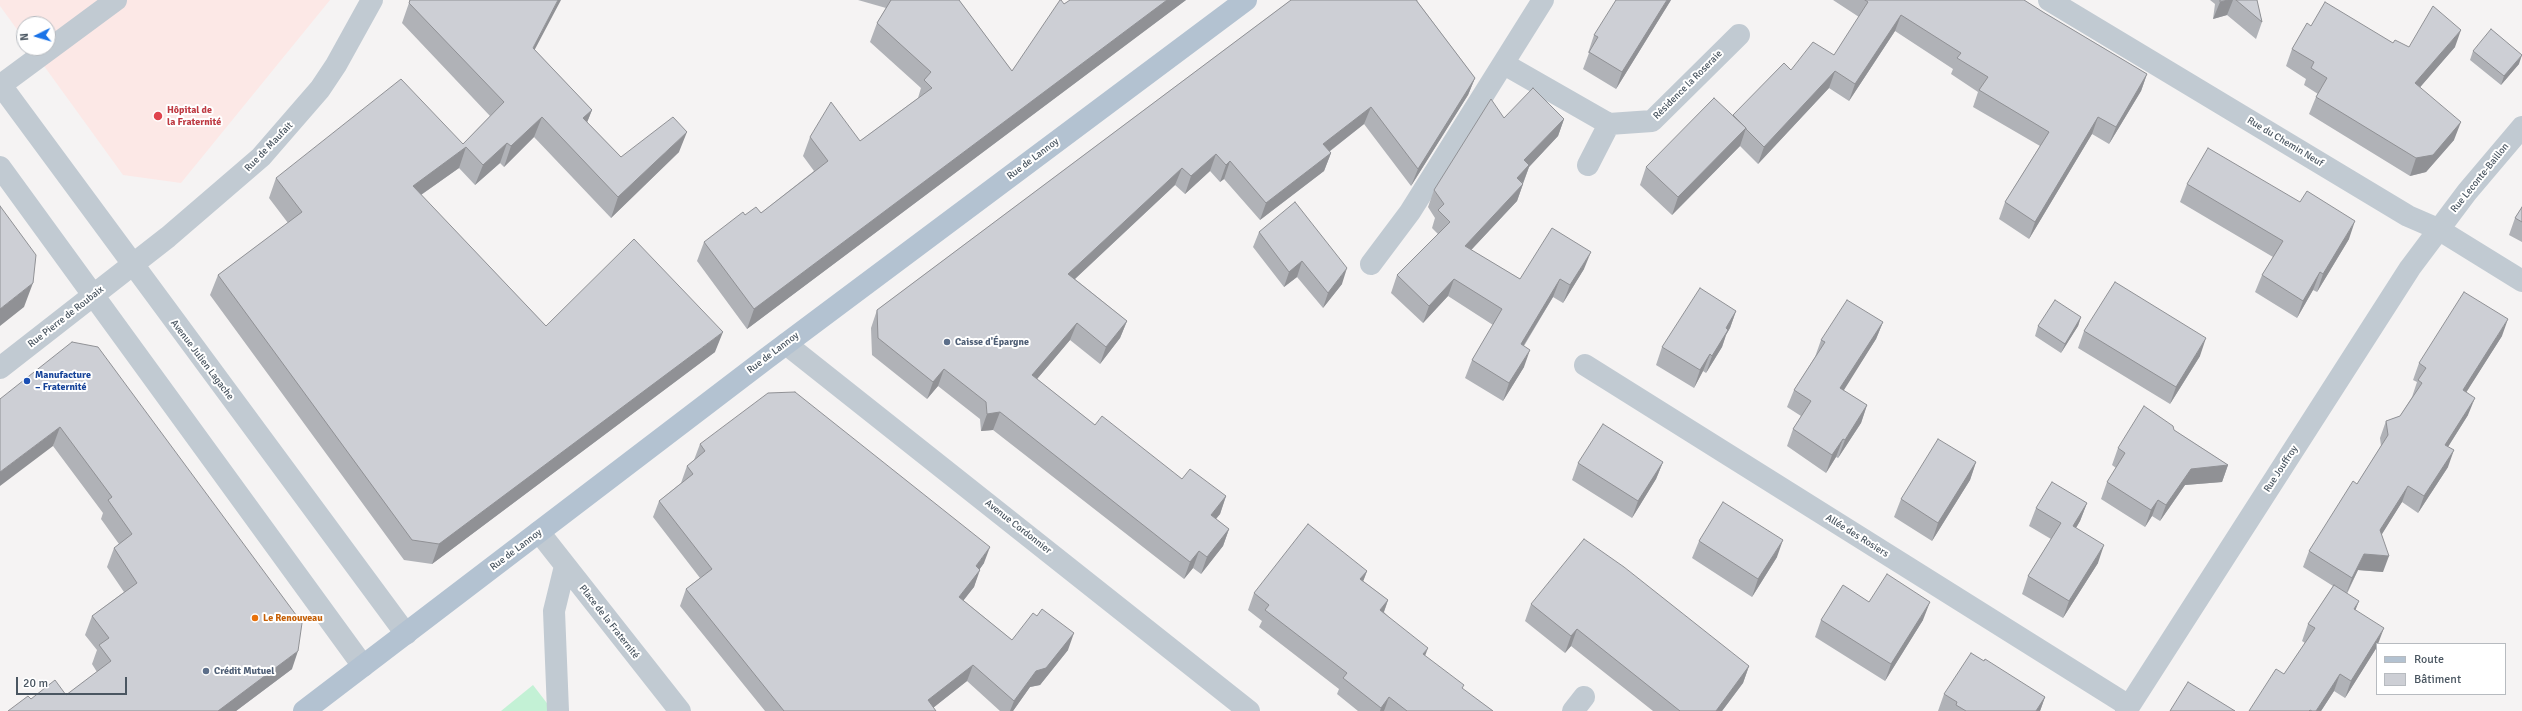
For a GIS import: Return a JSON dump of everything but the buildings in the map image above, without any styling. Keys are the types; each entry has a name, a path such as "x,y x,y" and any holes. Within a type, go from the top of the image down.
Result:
{"main road":[{"name":"Rue de Lannoy","path":"304,711 786,344 1246,0"}],"street":[{"path":"0,85 116,0"},
{"name":"Rue de Maufait","path":"132,265 233,183 282,136 336,65 372,0"},
{"path":"1371,264 1410,212 1543,0"},
{"name":"Rue du Chemin Neuf","path":"2049,0 2077,7 2408,216 2438,230 2522,282"},
{"name":"Résidence la Roseraie","path":"1609,124 1652,121 1739,35"},
{"path":"1504,64 1609,124 1588,165"},
{"name":"Avenue Julien Lagache","path":"0,85 406,634"},
{"name":"Rue Leconte-Baillon","path":"2438,230 2522,126"},
{"path":"0,167 363,666"},
{"name":"Rue Jouffroy","path":"2127,709 2410,268 2438,230"},
{"name":"Rue Pierre de Roubaix","path":"0,368 132,265"},
{"name":"Avenue Cordonnier","path":"786,344 1249,711"},
{"name":"Allée des Rosiers","path":"1585,365 2127,709"},
{"name":"Place de la Fraternité","path":"539,532 680,711"},
{"path":"558,711 554,611 565,566"}],"shaded area":[{"name":"Hôpital de la Fraternité","path":"0,0 330,0 181,183 123,175 37,56 56,56 56,16 16,16 16,28 0,6"}],"green space":[{"path":"533,685 553,711 501,711"}],"place":[{"name":"Hôpital de la Fraternité","path":"158,116"},
{"name":"Caisse d'Épargne","path":"947,342"},
{"name":"Manufacture – Fraternité","path":"27,381"},
{"name":"Le Renouveau","path":"255,618"},
{"name":"Crédit Mutuel","path":"206,671"}]}
